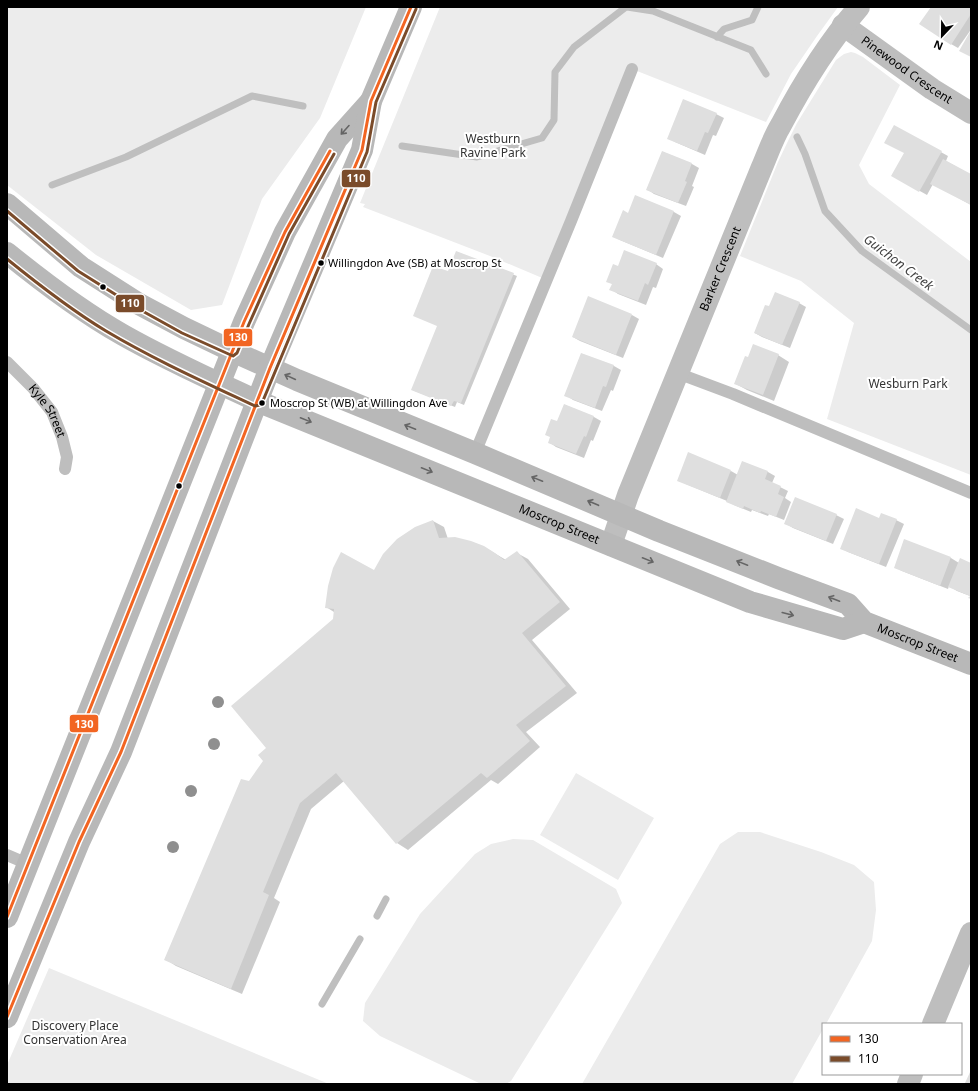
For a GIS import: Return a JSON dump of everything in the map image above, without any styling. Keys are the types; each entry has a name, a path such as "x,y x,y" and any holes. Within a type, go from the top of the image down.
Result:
{"main road":[{"path":"7,1017 79,842 121,752 257,400 362,150 371,101 412,7"},
{"path":"7,917 244,322 285,232 337,139 371,101"},
{"name":"Moscrop Street","path":"7,204 81,267 139,304 232,351 297,380 622,515 763,572 848,604 864,622 971,664"},
{"name":"Moscrop Street","path":"7,253 62,296 123,335 188,369 257,400 750,602 843,629 864,622"}],"street":[{"name":"Barker Crescent","path":"611,545 628,495 677,373 780,126 829,43 859,7"},
{"name":"Pinewood Crescent","path":"843,25 932,89 971,113"},
{"path":"933,1023 971,933"}],"lane":[{"path":"475,453 632,69"},
{"name":"Kyle Street","path":"7,362 33,388 52,412 62,436 67,457 65,469"},
{"path":"677,373 733,394 971,493"},
{"path":"7,855 28,864"}],"green space":[{"path":"7,7 366,7 320,118 262,199 222,305 191,310 96,255 7,185"},
{"name":"Westburn Ravine Park","path":"440,7 838,7 791,74 766,122 632,69 547,280 490,256 363,207 365,204 360,203"},
{"name":"Wesburn Park","path":"851,52 863,57 900,85 859,165 869,184 971,262 971,475 827,419 854,323 801,281 740,256 778,162 797,123 836,60 844,54"},
{"path":"576,773 654,818 618,880 540,835"},
{"path":"738,832 760,832 821,852 854,865 874,882 876,910 872,941 827,1023 822,1023 822,1031 792,1084 582,1084 720,844"},
{"path":"513,839 533,840 616,889 622,903 511,1081 506,1084 479,1083 380,1036 363,1021 365,1003 420,914 475,854 491,844"},
{"name":"Discovery Place Conservation Area","path":"49,968 329,1084 7,1084 7,1065"}],"building":[{"path":"931,7 971,7 971,14 951,45 919,24"},
{"path":"971,30 971,57 959,51"},
{"path":"683,99 717,113 708,133 705,132 697,151 667,139"},
{"path":"894,125 942,151 919,192 891,176 904,153 884,143"},
{"path":"662,151 692,163 685,181 687,182 678,203 646,190"},
{"path":"943,159 971,174 971,205 930,184"},
{"path":"635,195 674,211 656,255 612,237 623,210 628,213"},
{"path":"624,250 657,263 648,285 645,283 638,301 609,290 612,284 606,282 613,264 618,266"},
{"path":"456,251 514,273 461,403 454,401 451,406 411,390 437,326 413,316 433,266 448,271"},
{"path":"775,292 800,302 782,345 754,333 765,305 769,306"},
{"path":"588,296 632,314 616,355 572,337"},
{"path":"753,344 779,354 763,395 734,384 745,356 748,357"},
{"path":"581,353 614,365 606,387 603,386 595,408 564,396"},
{"path":"564,404 594,416 586,437 584,436 576,454 548,443 550,437 545,435 551,419 557,421"},
{"path":"688,452 731,470 720,498 677,481"},
{"path":"742,461 768,471 765,479 781,486 778,494 784,497 776,517 761,511 760,513 744,506 743,509 726,502"},
{"path":"795,497 837,514 826,541 784,524"},
{"path":"856,508 879,518 881,513 897,519 879,564 840,549"},
{"path":"433,520 439,538 455,537 471,541 484,546 504,560 517,551 560,602 522,633 566,686 516,725 530,741 487,778 481,773 396,844 336,773 300,803 263,892 269,895 231,989 164,960 241,779 249,781 263,761 258,755 266,748 231,706 333,619 334,609 325,608 328,586 333,568 341,552 374,570 383,554 397,539 415,527"},
{"path":"904,539 951,557 940,586 894,568"},
{"path":"960,558 971,563 971,599 968,598 970,596 948,587"},
{"path":"971,1070 971,1084 965,1083"}],"waterway":[{"path":"402,146 477,157 542,138 554,120 555,72 574,47 626,7"},
{"path":"627,7 653,11 751,50 766,74"},
{"path":"717,37 724,29 752,20 758,7"},
{"path":"52,185 126,157 252,96 303,106"},
{"name":"Guichon Creek","path":"797,137 805,154 825,211 862,251 971,330"},
{"path":"377,916 386,899"},
{"path":"322,1004 360,939"}],"transit line":[{"name":"130","path":"7,1017 79,842 121,752 270,368 362,150 371,101 411,7"},
{"name":"110","path":"7,259 68,306 124,341 179,370 255,406 260,405 367,152 376,102 416,9"},
{"name":"130","path":"7,917 244,322 285,232 330,151"},
{"name":"110","path":"7,211 78,271 137,308 182,333 233,356 237,353 289,234 334,154"}],"place":[{"name":"Willingdon Ave (SB) at Moscrop St","path":"321,263"},
{"name":"Moscrop St (WB) at Willingdon Ave","path":"262,403"}]}
